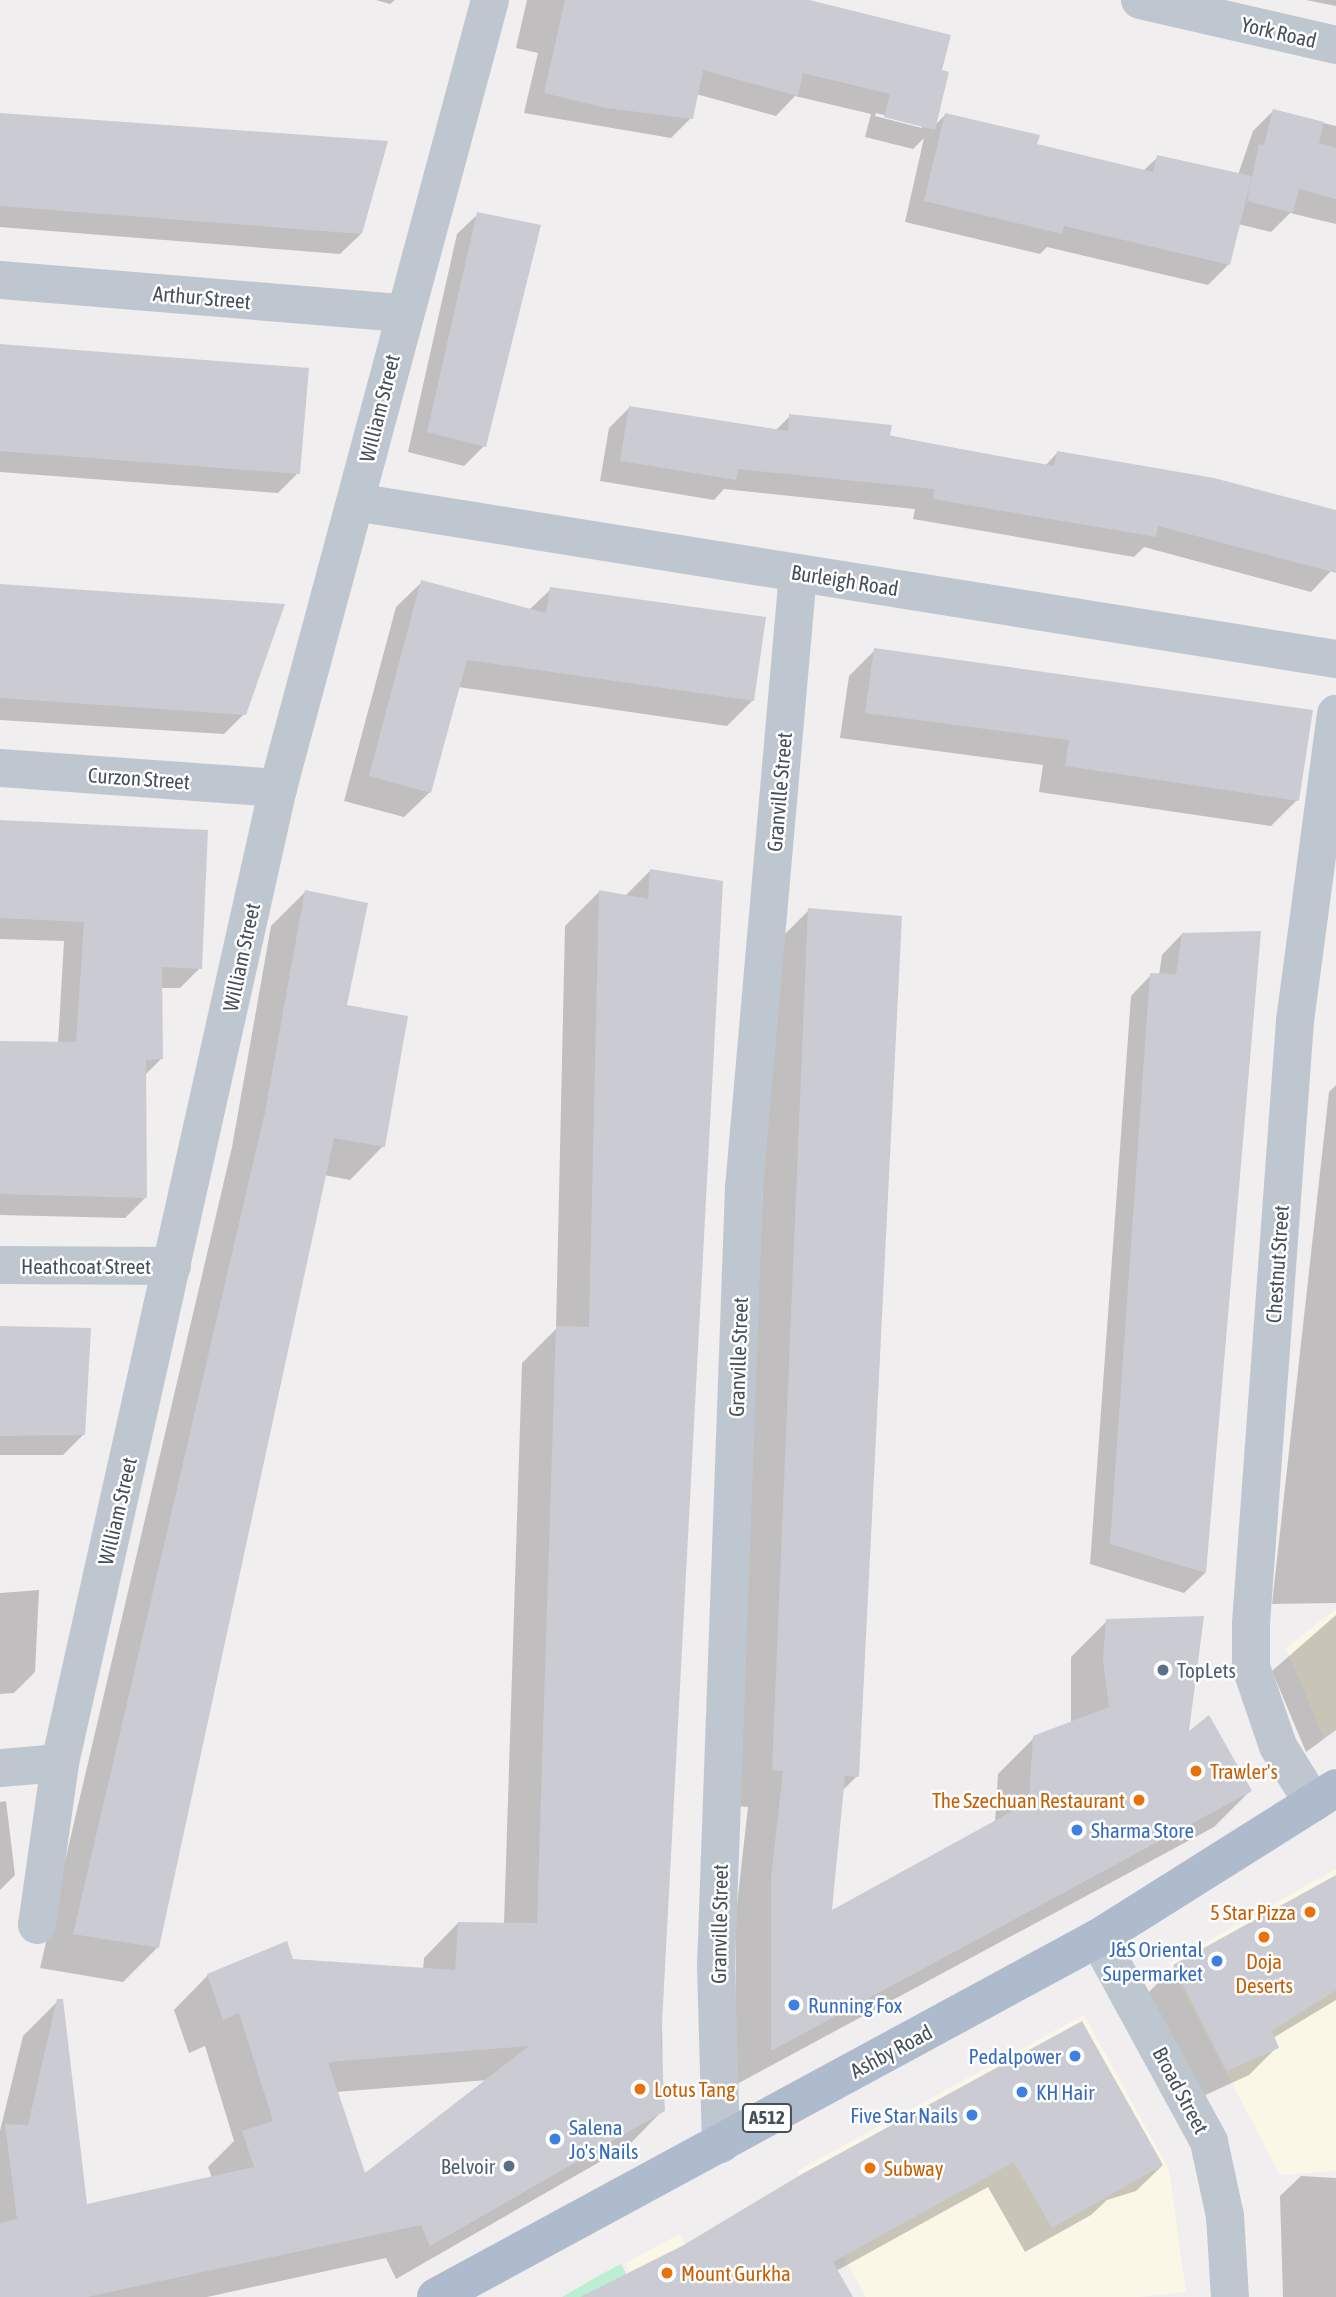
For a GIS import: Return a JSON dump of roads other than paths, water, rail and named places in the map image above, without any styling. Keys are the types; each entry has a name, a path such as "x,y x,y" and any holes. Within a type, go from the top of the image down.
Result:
{"main road":[{"name":"Ashby Road","path":"436,2297 1098,1938 1324,1795"}],"street":[{"name":"William Street","path":"37,1925 60,1763 278,788 403,313 490,0"},
{"name":"York Road","path":"1140,0 1336,45"},
{"name":"Arthur Street","path":"0,280 403,313"},
{"name":"Burleigh Road","path":"355,502 1336,659"},
{"name":"Granville Street","path":"721,2144 716,1966 744,1188 798,573"},
{"name":"Chestnut Street","path":"1324,1795 1278,1746 1251,1667 1251,1623 1294,1021 1336,714"},
{"name":"Curzon Street","path":"0,768 278,788"},
{"name":"Heathcoat Street","path":"0,1265 172,1266"},
{"path":"0,1768 60,1763"},
{"name":"Broad Street","path":"1098,1938 1209,2142 1225,2216 1230,2297"}],"place":[{"name":"TopLets","path":"1163,1670"},
{"name":"Trawler's","path":"1196,1771"},
{"name":"The Szechuan Restaurant","path":"1139,1800"},
{"name":"Sharma Store","path":"1077,1830"},
{"name":"5 Star Pizza","path":"1310,1912"},
{"name":"Doja Deserts","path":"1264,1937"},
{"name":"J&S Oriental Supermarket","path":"1217,1961"},
{"name":"Running Fox","path":"794,2005"},
{"name":"Pedalpower","path":"1075,2056"},
{"name":"Lotus Tang","path":"640,2089"},
{"name":"KH Hair","path":"1022,2092"},
{"name":"Five Star Nails","path":"972,2115"},
{"name":"Salena Jo's Nails","path":"555,2139"},
{"name":"Belvoir","path":"509,2166"},
{"name":"Subway","path":"870,2168"},
{"name":"Mount Gurkha","path":"667,2273"}]}
